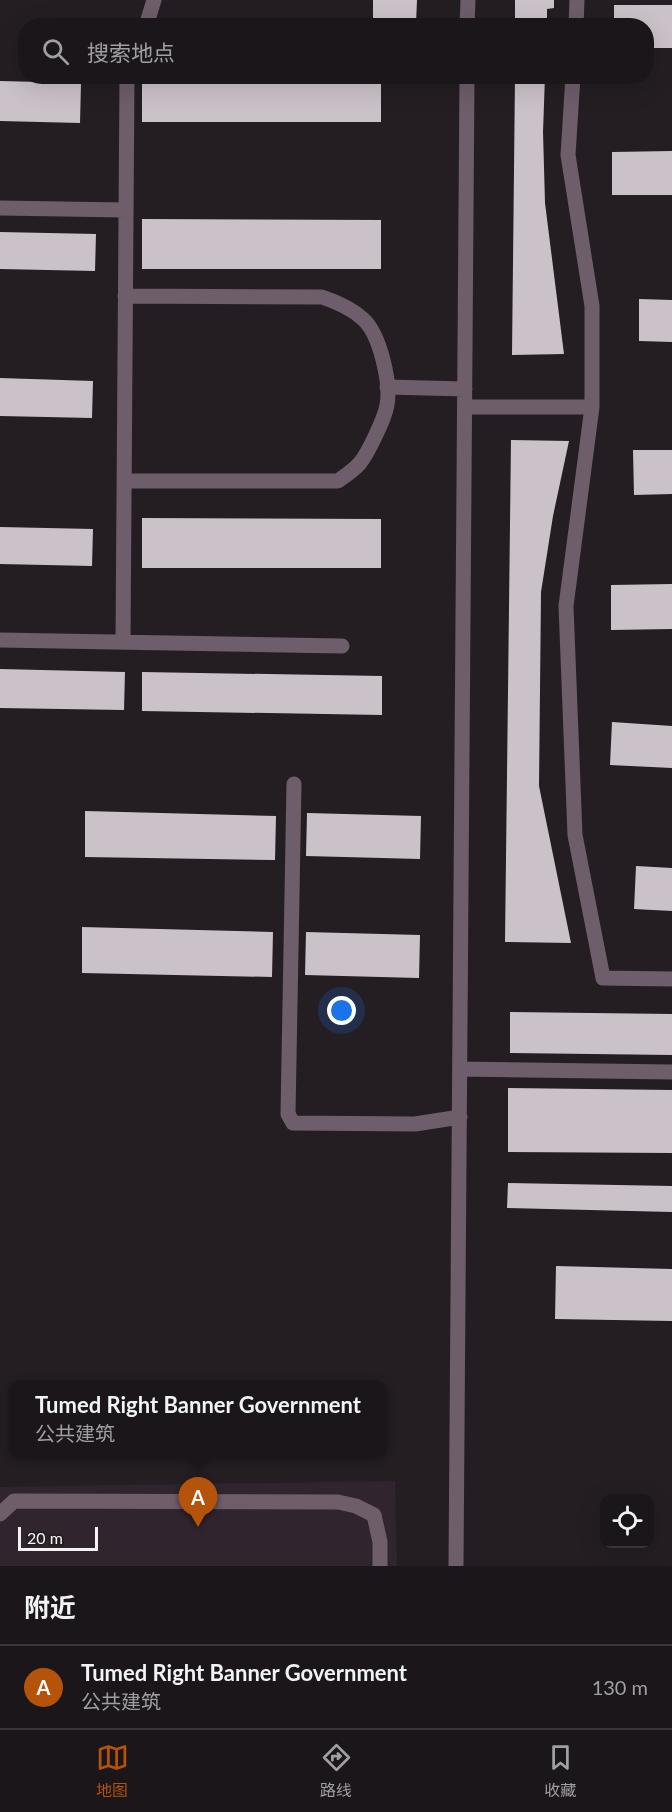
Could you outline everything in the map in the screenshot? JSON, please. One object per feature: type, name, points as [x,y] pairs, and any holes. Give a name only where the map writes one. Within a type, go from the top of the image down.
[{"type":"street","points":[[148,18],[154,0]]},
{"type":"street","points":[[467,18],[468,0]]},
{"type":"street","points":[[576,18],[577,0]]},
{"type":"street","points":[[123,642],[127,84]]},
{"type":"street","points":[[456,1566],[467,84]]},
{"type":"street","points":[[572,84],[568,155],[592,306],[592,407],[566,606],[576,835],[603,978],[672,979]]},
{"type":"street","points":[[0,208],[126,210]]},
{"type":"street","points":[[124,481],[338,481],[359,464],[373,440],[387,406],[387,378],[380,348],[364,320],[340,303],[322,297],[125,296]]},
{"type":"street","points":[[387,387],[465,389]]},
{"type":"street","points":[[465,407],[592,407]]},
{"type":"street","points":[[0,640],[342,646]]},
{"type":"street","points":[[294,784],[288,1114],[294,1123],[415,1124],[460,1117]]},
{"type":"street","points":[[460,1069],[672,1072]]},
{"type":"street","points":[[0,1514],[14,1501],[338,1502],[356,1506],[374,1515],[380,1542],[380,1566]]},
{"type":"shaded area","points":[[395,1481],[397,1566],[0,1566],[0,1487]]},
{"type":"building","points":[[373,0],[417,0],[416,18],[373,18]]},
{"type":"building","points":[[515,0],[554,0],[554,8],[547,9],[547,18],[515,18]]},
{"type":"building","points":[[614,5],[672,5],[672,48],[654,48],[654,18],[614,18]]},
{"type":"building","points":[[0,81],[18,81],[18,84],[81,84],[80,123],[0,121]]},
{"type":"building","points":[[142,84],[381,84],[381,122],[142,122]]},
{"type":"building","points":[[515,84],[545,84],[543,132],[545,203],[564,354],[512,355]]},
{"type":"building","points":[[672,151],[672,195],[612,195],[612,152]]},
{"type":"building","points":[[142,219],[381,220],[381,269],[142,269]]},
{"type":"building","points":[[0,232],[96,234],[95,271],[0,269]]},
{"type":"building","points":[[639,299],[672,300],[672,342],[639,341]]},
{"type":"building","points":[[0,378],[93,381],[92,418],[0,416]]},
{"type":"building","points":[[511,440],[569,441],[553,516],[541,592],[539,786],[571,943],[505,942]]},
{"type":"building","points":[[633,450],[672,450],[672,494],[634,495]]},
{"type":"building","points":[[142,518],[381,519],[381,568],[142,568]]},
{"type":"building","points":[[0,527],[93,529],[92,566],[0,564]]},
{"type":"building","points":[[672,584],[672,629],[611,630],[611,585]]},
{"type":"building","points":[[0,669],[125,672],[124,710],[0,708]]},
{"type":"building","points":[[142,672],[382,676],[382,715],[142,711]]},
{"type":"building","points":[[612,722],[672,726],[672,768],[610,765]]},
{"type":"building","points":[[85,811],[276,816],[275,860],[85,857]]},
{"type":"building","points":[[307,813],[421,816],[420,859],[306,856]]},
{"type":"building","points":[[636,866],[672,868],[672,911],[634,909]]},
{"type":"building","points":[[82,927],[273,932],[272,977],[82,973]]},
{"type":"building","points":[[306,932],[420,935],[419,978],[305,975]]},
{"type":"building","points":[[510,1012],[672,1014],[672,1055],[510,1053]]},
{"type":"building","points":[[508,1088],[672,1090],[672,1153],[508,1152]]},
{"type":"building","points":[[508,1183],[672,1186],[672,1212],[507,1208]]},
{"type":"building","points":[[556,1266],[672,1269],[672,1321],[555,1319]]},
{"type":"place","name":"Tumed Right Banner Government","points":[[198,1527]]}]
